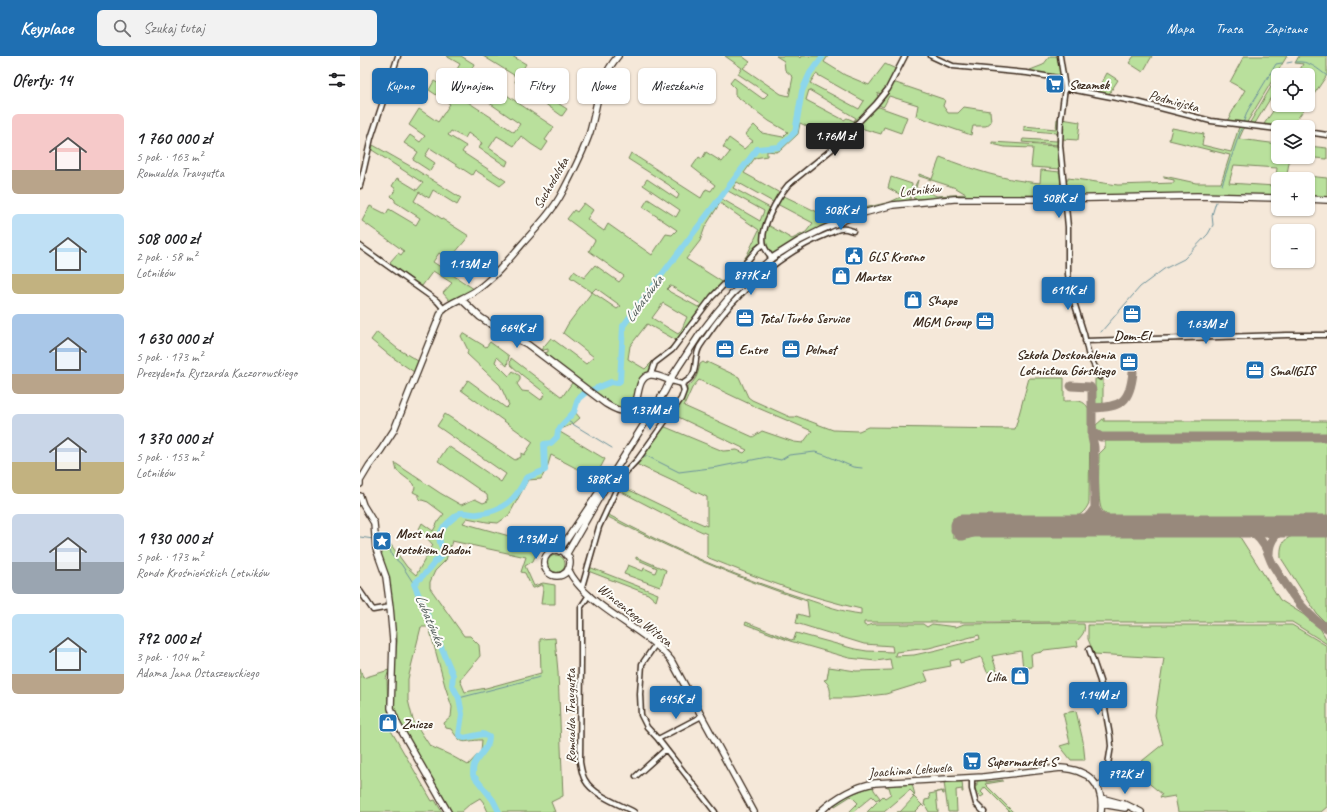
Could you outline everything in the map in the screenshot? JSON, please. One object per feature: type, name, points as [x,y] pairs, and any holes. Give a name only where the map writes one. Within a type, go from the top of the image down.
[{"type":"street","points":[[360,186],[371,138],[398,56]]},
{"type":"street","name":"Suchodolska","points":[[444,308],[462,300],[486,283],[552,210],[565,187],[587,140],[597,98],[602,84],[609,67],[618,56]]},
{"type":"street","points":[[772,258],[763,244],[763,239],[767,222],[772,210],[783,192],[788,185],[831,150],[876,104],[888,89],[905,56]]},
{"type":"street","points":[[931,56],[953,66],[1027,73],[1063,79]]},
{"type":"street","points":[[1060,56],[1064,88],[1060,145],[1068,227],[1069,281],[1073,302],[1088,353],[1100,377]]},
{"type":"street","name":"Podmiejska","points":[[1064,88],[1137,102],[1211,121],[1271,128]]},
{"type":"street","points":[[1315,133],[1327,135]]},
{"type":"street","points":[[1054,193],[1065,196],[1076,193]]},
{"type":"street","name":"Lotników","points":[[566,555],[614,472],[673,375],[700,334],[733,293],[772,258],[799,241],[856,215],[893,205],[954,199],[1065,196],[1271,198]]},
{"type":"street","points":[[1315,199],[1327,200]]},
{"type":"street","points":[[651,374],[682,384],[690,380],[694,374],[699,348],[740,294],[797,250],[824,235],[840,229],[853,231]]},
{"type":"street","points":[[462,300],[480,317],[502,332],[527,344],[615,410],[626,412],[634,407],[638,399],[639,386],[643,379],[651,374],[655,363],[672,350],[712,297],[763,244]]},
{"type":"street","points":[[360,246],[437,301],[444,308],[434,329],[394,430],[369,466],[360,482]]},
{"type":"street","points":[[1085,341],[1287,334],[1327,335]]},
{"type":"street","points":[[581,586],[599,527],[623,475],[638,459],[681,399],[684,391],[682,384]]},
{"type":"street","name":"Lotników","points":[[559,551],[602,487],[614,472]]},
{"type":"street","points":[[360,496],[363,505],[374,522],[376,549],[386,577],[393,641],[391,708],[398,725],[448,812]]},
{"type":"street","points":[[559,551],[566,555],[569,562],[568,569],[562,575],[554,576],[545,569],[544,561],[551,552],[559,551]]},
{"type":"street","name":"Wincentego Witosa","points":[[568,569],[570,574],[589,595],[666,654],[702,716],[754,812]]},
{"type":"street","name":"Wincentego Witosa","points":[[562,575],[581,586]]},
{"type":"street","points":[[360,591],[373,610],[390,607]]},
{"type":"street","name":"Romualda Traugutta","points":[[589,595],[581,607],[581,768],[585,780],[589,786],[599,794],[634,812]]},
{"type":"street","points":[[655,645],[642,664],[640,694],[641,716],[647,727],[658,738],[715,812]]},
{"type":"street","points":[[1089,649],[1100,681],[1111,746],[1106,777],[1107,781],[1097,786],[1101,801],[1101,812]]},
{"type":"street","points":[[658,738],[702,716]]},
{"type":"street","points":[[636,776],[666,749]]},
{"type":"street","name":"Joachima Lelewela","points":[[820,812],[841,795],[866,784],[885,782],[972,778],[1072,768],[1090,777],[1097,786]]},
{"type":"street","points":[[972,778],[972,789],[976,804],[984,812]]},
{"type":"street","points":[[1101,801],[1122,806],[1134,812]]},
{"type":"street","points":[[1101,801],[1127,804],[1141,812]]},
{"type":"green space","points":[[446,56],[461,56],[474,64],[472,68],[458,68],[460,64]]},
{"type":"green space","points":[[483,56],[512,56],[526,64],[524,68],[515,68],[515,76],[507,71],[507,68],[502,68]]},
{"type":"green space","points":[[725,56],[742,56],[750,62],[743,68],[781,94],[789,96],[793,77],[785,70],[784,61],[776,56],[798,56],[800,58],[801,56],[828,56],[824,62],[845,75],[869,85],[885,64],[896,69],[892,80],[882,94],[878,93],[878,99],[838,141],[800,123],[798,134],[781,150],[776,152],[767,151],[767,156],[755,158],[744,173],[780,193],[763,229],[761,243],[752,251],[740,267],[739,266],[747,255],[759,230],[720,203],[705,227],[700,241],[686,259],[724,283],[692,319],[672,348],[660,357],[649,372],[639,379],[633,404],[630,407],[626,409],[617,408],[600,397],[601,395],[598,396],[590,392],[578,400],[575,412],[580,418],[573,424],[561,429],[560,432],[605,459],[595,478],[551,455],[547,468],[541,479],[528,480],[509,515],[498,523],[467,518],[463,523],[534,543],[539,547],[533,561],[525,566],[534,586],[543,583],[555,585],[555,604],[541,604],[543,585],[532,588],[525,573],[521,572],[526,557],[452,541],[446,560],[435,571],[430,582],[430,588],[464,636],[470,636],[479,645],[480,656],[460,680],[465,692],[486,688],[541,673],[540,639],[555,638],[558,672],[563,796],[551,802],[555,812],[488,812],[480,798],[461,812],[452,812],[391,708],[397,631],[395,631],[381,555],[386,538],[407,567],[416,575],[433,545],[419,529],[422,523],[433,531],[444,514],[428,502],[419,499],[419,495],[413,492],[415,488],[414,484],[397,471],[395,463],[461,505],[475,499],[483,503],[488,501],[487,495],[438,461],[448,446],[501,482],[506,474],[437,426],[445,414],[515,460],[521,457],[521,453],[524,455],[533,442],[461,390],[468,380],[506,408],[509,405],[500,385],[467,354],[468,350],[461,336],[463,333],[486,347],[490,342],[509,356],[507,366],[497,357],[495,362],[509,376],[513,371],[520,376],[520,380],[517,384],[522,391],[530,392],[541,400],[545,393],[510,364],[511,358],[562,397],[572,383],[574,377],[543,353],[548,352],[548,349],[540,351],[551,338],[586,364],[594,357],[563,333],[592,292],[570,277],[574,271],[584,278],[595,265],[619,282],[624,276],[589,251],[595,240],[567,219],[574,210],[577,212],[584,203],[593,210],[587,219],[604,231],[608,224],[652,255],[666,234],[672,235],[677,230],[643,207],[648,199],[676,217],[680,210],[643,185],[647,179],[677,199],[679,195],[669,185],[628,159],[631,153],[701,198],[706,189],[711,191],[715,185],[692,167],[699,157],[702,159],[706,152],[722,162],[730,152],[723,147],[729,138],[744,149],[753,141],[745,135],[754,125],[762,133],[783,137],[788,132],[769,121],[735,95],[735,88],[730,83],[734,78],[763,99],[768,94],[738,74],[742,68]],"holes":[[[816,74],[864,101],[859,109],[810,83]],[[809,90],[856,118],[854,121],[847,118],[844,120],[806,100]],[[737,182],[773,202],[770,208],[733,188]],[[728,191],[764,211],[760,221],[722,199]],[[671,286],[701,304],[698,307],[667,289]],[[596,288],[621,306],[617,309],[592,292]],[[663,303],[687,317],[678,334],[652,318]],[[647,324],[676,340],[667,351],[654,360],[645,369],[628,359],[630,346]],[[421,627],[429,627],[452,707],[451,717],[444,723],[446,728],[451,729],[461,741],[467,742],[482,740],[481,751],[468,765],[430,746],[413,720],[408,700],[408,679]]]},
{"type":"green space","points":[[1050,56],[1058,56],[1062,76],[1032,72],[1030,70],[1043,65]]},
{"type":"green space","points":[[1134,56],[1152,56],[1143,72],[1129,63]]},
{"type":"green space","points":[[1244,56],[1287,56],[1280,68],[1271,68],[1271,83],[1246,124],[1227,121],[1245,90],[1230,82]]},
{"type":"green space","points":[[1299,56],[1327,56],[1327,75],[1315,93],[1315,68],[1301,68],[1303,64],[1295,63]]},
{"type":"green space","points":[[1107,73],[1118,80],[1109,94],[1097,92]]},
{"type":"green space","points":[[434,81],[436,82],[436,95],[429,90]]},
{"type":"green space","points":[[896,83],[945,100],[943,106],[948,113],[958,113],[964,107],[990,111],[991,122],[986,126],[973,126],[971,135],[916,116],[918,105],[889,96],[883,107],[879,105],[893,84]]},
{"type":"green space","points":[[1271,87],[1271,97],[1254,125],[1249,124]]},
{"type":"green space","points":[[507,95],[515,101],[515,104],[520,104],[554,127],[545,140],[548,142],[542,151],[521,136],[514,146],[497,136],[489,148],[508,161],[506,166],[479,148],[482,143],[468,133],[465,138],[451,131],[448,135],[466,146],[462,152],[506,181],[500,186],[475,170],[472,175],[430,148],[425,156],[435,163],[430,171],[413,160],[418,152],[404,143],[410,135],[420,142],[425,136],[409,125],[419,109],[438,122],[450,104],[471,104],[514,132],[520,124],[491,104],[507,104]]},
{"type":"green space","points":[[545,104],[559,104],[567,109],[562,116]]},
{"type":"green space","points":[[875,107],[907,117],[901,133],[884,127],[881,134],[857,127]]},
{"type":"green space","points":[[1272,112],[1302,112],[1296,120],[1271,120],[1271,125],[1264,124]]},
{"type":"green space","points":[[1057,119],[1059,119],[1058,145],[1022,142],[1023,139],[1057,141],[1056,133],[1024,130],[1024,126],[1056,129]]},
{"type":"green space","points":[[1062,119],[1080,122],[1078,140],[1062,139]]},
{"type":"green space","points":[[1239,127],[1244,128],[1239,139],[1271,143],[1271,164],[1289,164],[1287,172],[1277,172],[1277,168],[1234,165],[1229,183],[1271,186],[1271,196],[1076,197],[1077,191],[1075,191],[1075,188],[1067,187],[1065,181],[1068,180],[1068,178],[1118,185],[1174,183],[1174,180],[1164,178],[1164,176],[1196,183],[1221,183],[1230,155],[1169,140],[1172,128],[1204,134],[1202,145],[1231,152]]},
{"type":"green space","points":[[992,142],[1057,146],[1060,169],[1031,167],[1033,148],[1005,147],[992,144]]},
{"type":"green space","points":[[373,145],[461,198],[457,205],[433,190],[429,198],[419,192],[414,201],[469,236],[449,260],[439,253],[433,262],[474,289],[455,300],[450,301],[443,293],[452,283],[433,271],[422,286],[391,265],[392,264],[390,262],[398,253],[401,255],[404,251],[362,221],[370,206],[386,214],[389,209],[416,225],[420,218],[395,202],[391,196],[396,189],[392,186],[397,178],[417,190],[423,183],[372,150]]},
{"type":"green space","points":[[1315,147],[1327,148],[1327,159],[1315,158]]},
{"type":"green space","points":[[940,157],[989,174],[1026,182],[1040,183],[1041,170],[1060,172],[1061,188],[1054,188],[1053,195],[914,199],[913,192],[918,180],[916,188],[937,196],[966,194],[956,188],[919,176],[919,174],[932,179]]},
{"type":"green space","points":[[891,177],[912,184],[910,200],[873,209],[773,255],[769,252],[765,241],[768,225],[792,239],[806,232],[813,223],[777,204],[782,195],[832,219],[864,208],[890,202],[903,196],[888,188]]},
{"type":"green space","points":[[1315,177],[1327,178],[1327,198],[1315,197]]},
{"type":"green space","points":[[377,332],[398,349],[418,361],[414,372],[389,355],[371,340]]},
{"type":"green space","points":[[703,362],[706,364],[707,362],[739,377],[748,397],[790,417],[796,416],[833,430],[859,431],[868,427],[1015,429],[1029,378],[1064,378],[1064,401],[1083,402],[1086,404],[1090,412],[1089,503],[1086,509],[1079,515],[1070,519],[953,518],[953,538],[968,538],[983,534],[1238,534],[1280,600],[1317,623],[1327,640],[1327,644],[1292,622],[864,622],[864,625],[866,626],[874,624],[923,624],[927,627],[932,624],[956,627],[964,624],[1067,623],[1084,624],[1084,629],[1077,641],[1078,646],[1044,650],[1042,652],[1031,654],[1032,667],[1023,668],[1021,651],[992,656],[997,671],[987,672],[981,657],[960,663],[959,659],[950,661],[951,666],[924,671],[928,681],[886,694],[850,698],[830,698],[830,688],[824,680],[827,679],[829,667],[856,671],[892,670],[890,659],[876,661],[849,658],[790,641],[745,624],[746,622],[791,640],[794,639],[796,633],[867,651],[893,652],[892,646],[864,644],[796,623],[798,614],[809,617],[807,601],[756,583],[705,563],[606,516],[607,514],[655,539],[755,582],[847,612],[861,614],[861,609],[822,599],[746,573],[709,558],[707,556],[707,534],[618,490],[621,486],[707,526],[707,497],[636,464],[663,426],[723,451],[737,450],[744,453],[747,450],[672,414],[684,397],[687,387],[696,377],[700,364]],"holes":[[[699,380],[758,408],[812,431],[803,443],[794,442],[762,431],[753,437],[684,406],[692,388]],[[979,635],[980,639],[937,650],[914,655],[895,656],[896,652],[929,648]]]},
{"type":"green space","points":[[1095,379],[1103,379],[1103,403],[1100,404],[1095,404]]},
{"type":"green space","points":[[1104,418],[1104,421],[1327,421],[1327,435],[1103,435],[1098,431],[1096,425]]},
{"type":"green space","points":[[1327,440],[1327,519],[1115,519],[1108,516],[1100,506],[1099,454],[1105,448],[1105,441]]},
{"type":"green space","points":[[1299,534],[1327,534],[1327,624],[1317,614],[1281,558],[1282,544],[1286,539]]},
{"type":"green space","points":[[552,555],[560,555],[565,560],[563,571],[560,573],[552,573],[547,568],[547,560]]},
{"type":"green space","points":[[636,557],[666,570],[660,587],[624,574],[628,565],[643,571],[644,568],[655,573],[657,568],[636,559]]},
{"type":"green space","points":[[589,567],[658,594],[656,601],[648,594],[588,571]]},
{"type":"green space","points":[[1088,625],[1292,625],[1327,646],[1327,807],[1321,812],[1178,812],[1175,796],[1160,797],[1162,794],[1146,781],[1142,761],[1163,744],[1155,715],[1164,658],[1094,654],[1088,639]]},
{"type":"green space","points":[[360,668],[363,678],[389,670],[386,679],[388,711],[391,719],[386,722],[432,801],[435,800],[442,812],[360,812]]},
{"type":"green space","points":[[1076,711],[1083,741],[1085,760],[1071,760],[1060,746],[1070,743],[1063,713]]},
{"type":"green space","points":[[986,780],[986,782],[1003,780],[985,784],[1013,812],[1010,812],[985,787],[981,792],[984,795],[981,797],[974,787],[977,786],[977,781]]},
{"type":"green space","points":[[944,782],[962,782],[963,792],[962,789],[956,790],[957,812],[948,812]]},
{"type":"green space","points":[[912,784],[915,795],[913,797],[912,796],[914,794],[910,790],[884,812],[867,812],[883,796],[885,798],[891,794],[889,787],[885,785]]},
{"type":"green space","points":[[873,786],[880,798],[876,800],[872,796],[853,812],[849,812],[858,803],[851,796],[835,806],[834,805],[846,796]]},
{"type":"green space","points":[[936,793],[938,812],[929,812],[924,805],[925,800],[930,799],[929,794]]},
{"type":"green space","points":[[914,797],[922,805],[915,812],[900,812]]},
{"type":"waterway","name":"Lubatówka","points":[[499,812],[493,800],[473,775],[474,765],[486,748],[489,737],[483,734],[464,738],[459,735],[462,714],[459,698],[452,685],[453,675],[414,584],[443,554],[444,551],[439,539],[440,534],[442,529],[450,521],[460,513],[476,514],[487,512],[495,510],[508,503],[518,492],[526,478],[545,470],[544,444],[551,443],[557,437],[561,426],[574,412],[578,399],[585,393],[611,382],[617,383],[620,381],[623,326],[757,149],[779,147],[795,132],[802,91],[810,73],[823,56]]},
{"type":"waterway","points":[[1287,63],[1292,62]]},
{"type":"waterway","points":[[1296,62],[1305,62],[1327,76]]},
{"type":"waterway","points":[[1243,123],[1248,110],[1276,64],[1282,63]]},
{"type":"waterway","points":[[1222,185],[1241,129]]},
{"type":"waterway","points":[[1101,332],[1140,287],[1164,269],[1184,259],[1208,234],[1213,225],[1212,215],[1216,202]]},
{"type":"waterway","points":[[566,420],[612,448]]},
{"type":"waterway","points":[[643,456],[647,456],[679,472],[718,467],[767,457],[781,460],[789,455],[815,452],[853,467],[862,468]]},
{"type":"waterway","points":[[360,537],[373,539]]},
{"type":"waterway","points":[[378,540],[385,541],[389,546],[392,556],[401,564],[414,584]]},
{"type":"waterway","points":[[459,698],[540,677]]},
{"type":"taxiway","points":[[1092,408],[1111,406],[1123,401],[1130,390],[1133,372]]},
{"type":"taxiway","points":[[1071,386],[1090,387],[1092,390],[1095,508],[1104,519],[1117,526]]},
{"type":"taxiway","points":[[1092,428],[1094,433],[1101,437],[1327,437]]},
{"type":"taxiway","points":[[1070,526],[1084,520],[1095,508]]},
{"type":"taxiway","points":[[980,526],[960,520],[957,522],[955,530],[960,536],[963,536],[996,526]]},
{"type":"taxiway","points":[[1240,526],[1257,536],[1265,547],[1273,565],[1297,600],[1311,616],[1327,628]]},
{"type":"taxiway","points":[[1269,554],[1270,544],[1275,536],[1282,530],[1291,526]]},
{"type":"runway","points":[[962,526],[1327,526]]},
{"type":"place","name":"Sezamek","points":[[1055,84]]},
{"type":"place","name":"GLS Krosno","points":[[854,256]]},
{"type":"place","name":"Martex","points":[[841,276]]},
{"type":"place","name":"Shape","points":[[913,300]]},
{"type":"place","name":"Dom-El","points":[[1132,314]]},
{"type":"place","name":"Total Turbo Service","points":[[745,318]]},
{"type":"place","name":"MGM Group","points":[[985,321]]},
{"type":"place","name":"Entre","points":[[725,349]]},
{"type":"place","name":"Pelmet","points":[[791,349]]},
{"type":"place","name":"Szkoła Doskonalenia Lotnictwa Górskiego","points":[[1129,362]]},
{"type":"place","name":"SmallGIS","points":[[1255,370]]},
{"type":"place","name":"Most nad potokiem Badoń","points":[[382,541]]},
{"type":"place","name":"Lilia","points":[[1020,676]]},
{"type":"place","name":"Znicze","points":[[388,723]]},
{"type":"place","name":"Supermarket S","points":[[972,761]]}]
